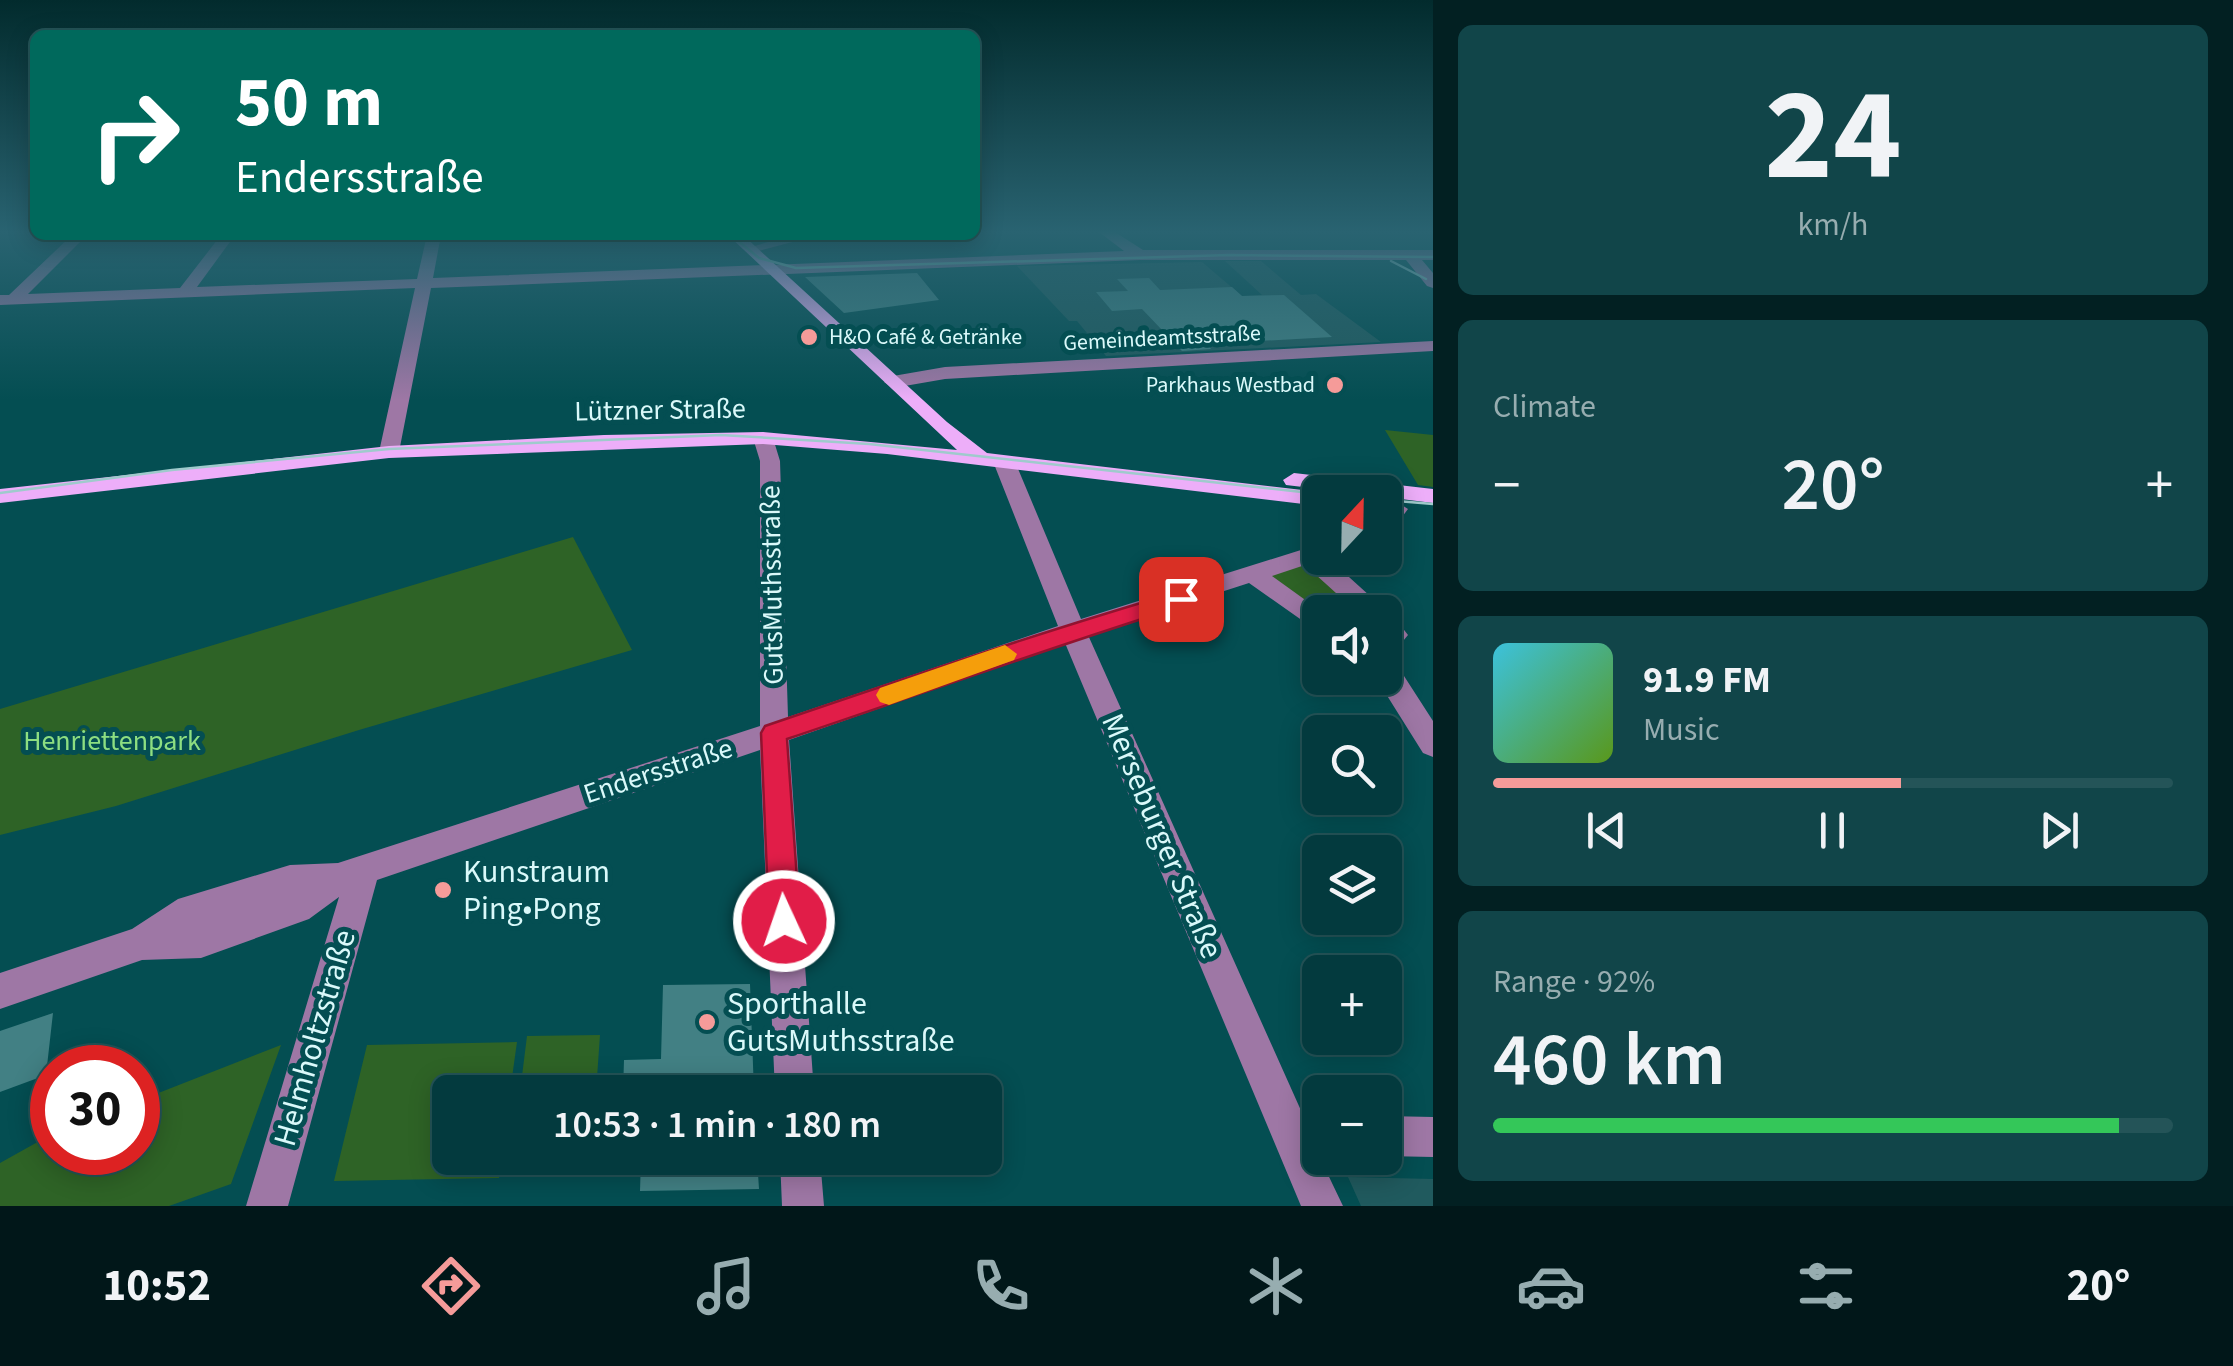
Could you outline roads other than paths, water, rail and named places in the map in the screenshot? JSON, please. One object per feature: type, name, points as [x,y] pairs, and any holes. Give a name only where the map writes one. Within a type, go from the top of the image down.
[{"type":"main road","name":"Merseburger Straße","points":[[795,288],[964,446],[995,463]]},
{"type":"main road","points":[[915,447],[925,435],[930,416]]},
{"type":"main road","name":"Lützner Straße","points":[[0,496],[389,452],[570,442],[767,450],[887,448],[1302,497]]},
{"type":"main road","points":[[887,448],[964,446],[1302,495]]},
{"type":"main road","points":[[1402,505],[1433,496]]},
{"type":"main road","points":[[1402,509],[1433,512]]},
{"type":"street","points":[[184,293],[188,288]]},
{"type":"street","points":[[7,300],[297,288]]},
{"type":"street","points":[[389,452],[423,288]]},
{"type":"street","name":"Gemeindeamtsstraße","points":[[894,382],[945,373],[1433,346]]},
{"type":"street","name":"GutsMuthsstraße","points":[[767,450],[774,733],[794,1075]]},
{"type":"street","name":"Merseburger Straße","points":[[995,463],[1302,1126]]},
{"type":"street","name":"Endersstraße","points":[[0,991],[142,943],[201,942],[297,908],[351,874],[1302,558]]},
{"type":"street","points":[[1252,574],[1302,611]]},
{"type":"street","points":[[1335,575],[1355,595]]},
{"type":"street","points":[[1401,695],[1433,745]]},
{"type":"street","name":"Helmholtzstraße","points":[[266,1206],[351,874]]},
{"type":"street","points":[[1402,1136],[1433,1137]]},
{"type":"street","points":[[801,1175],[803,1206]]},
{"type":"street","name":"Merseburger Straße","points":[[1315,1175],[1322,1206]]},
{"type":"tram line","points":[[0,493],[172,470],[389,449],[721,435],[869,444],[1302,492]]},
{"type":"tram line","points":[[1402,501],[1433,504]]},
{"type":"place","name":"H&O Café & Getränke","points":[[809,337]]},
{"type":"place","name":"Parkhaus Westbad","points":[[1335,385]]},
{"type":"place","name":"Kunstraum Ping•Pong","points":[[443,890]]},
{"type":"place","name":"Sporthalle GutsMuthsstraße","points":[[707,1022]]},
{"type":"park label","name":"Henriettenpark","points":[[112,741]]}]
